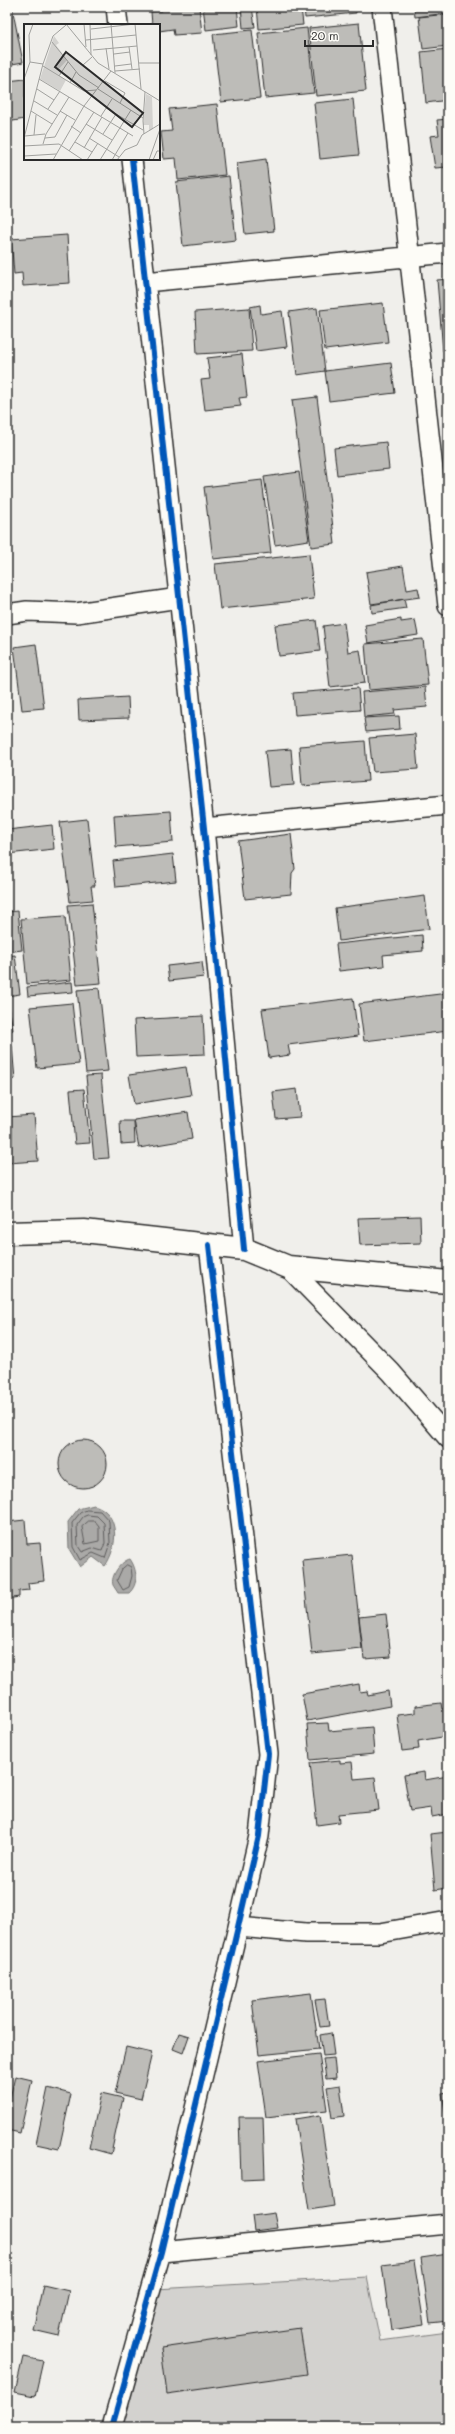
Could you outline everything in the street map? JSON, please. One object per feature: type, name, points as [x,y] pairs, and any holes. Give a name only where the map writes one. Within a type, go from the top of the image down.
[{"type":"street","points":[[116,7],[118,24]]},
{"type":"street","points":[[382,7],[409,257],[443,519],[448,606]]},
{"type":"street","points":[[132,160],[204,828],[244,1249]]},
{"type":"street","points":[[145,282],[448,252]]},
{"type":"street","points":[[7,614],[27,611],[76,613],[179,598]]},
{"type":"street","points":[[204,828],[448,805]]},
{"type":"street","points":[[7,1233],[84,1231],[244,1249],[288,1267],[448,1282]]},
{"type":"street","points":[[112,2427],[161,2252],[238,1928],[259,1836],[268,1754],[208,1245]]},
{"type":"street","points":[[288,1267],[391,1372],[448,1438]]},
{"type":"street","points":[[238,1928],[306,1933],[380,1933],[448,1921]]},
{"type":"street","points":[[161,2252],[448,2224]]},
{"type":"shaded area","points":[[367,2277],[380,2341],[448,2332],[448,2427],[106,2427],[139,2290]]},
{"type":"water","points":[[94,1505],[103,1509],[109,1515],[113,1523],[113,1550],[105,1566],[93,1557],[80,1567],[69,1549],[68,1522],[78,1509]]},
{"type":"water","points":[[130,1559],[134,1567],[136,1581],[129,1593],[118,1593],[113,1585],[113,1577],[117,1569]]},
{"type":"building","points":[[7,7],[12,7],[23,62],[7,65]]},
{"type":"building","points":[[162,7],[199,7],[202,33],[174,35],[173,29],[160,31],[160,24],[152,24],[151,12],[162,11]]},
{"type":"building","points":[[203,7],[237,7],[239,26],[206,30]]},
{"type":"building","points":[[241,7],[252,7],[255,27],[243,28]]},
{"type":"building","points":[[257,7],[301,7],[303,25],[259,29]]},
{"type":"building","points":[[304,7],[355,7],[356,13],[305,18]]},
{"type":"building","points":[[414,7],[448,7],[448,13],[415,17]]},
{"type":"building","points":[[448,14],[448,46],[423,49],[419,17]]},
{"type":"building","points":[[359,23],[366,91],[316,96],[309,28]]},
{"type":"building","points":[[307,28],[314,93],[265,98],[258,33]]},
{"type":"building","points":[[252,30],[260,98],[221,102],[213,34]]},
{"type":"building","points":[[448,49],[448,100],[426,103],[421,52]]},
{"type":"building","points":[[7,69],[8,81],[24,79],[24,119],[7,122]]},
{"type":"building","points":[[353,99],[359,155],[320,159],[314,103]]},
{"type":"building","points":[[217,104],[225,175],[178,180],[176,158],[164,159],[161,132],[172,131],[169,109]]},
{"type":"building","points":[[448,119],[448,167],[435,168],[430,136],[439,135],[437,120]]},
{"type":"building","points":[[266,159],[274,231],[245,234],[237,163]]},
{"type":"building","points":[[229,176],[236,240],[183,246],[176,182]]},
{"type":"building","points":[[67,235],[70,283],[23,286],[22,273],[14,274],[11,239]]},
{"type":"building","points":[[448,279],[448,351],[443,351],[437,280]]},
{"type":"building","points":[[383,303],[388,342],[325,350],[320,310]]},
{"type":"building","points":[[260,305],[261,314],[282,311],[287,347],[256,351],[250,307]]},
{"type":"building","points":[[249,308],[252,351],[197,354],[195,312]]},
{"type":"building","points":[[317,308],[325,371],[297,375],[289,312]]},
{"type":"building","points":[[242,354],[247,397],[239,398],[241,406],[205,410],[201,380],[210,379],[207,358]]},
{"type":"building","points":[[391,363],[395,393],[329,401],[325,371]]},
{"type":"building","points":[[317,397],[335,544],[311,547],[292,400]]},
{"type":"building","points":[[386,442],[389,469],[337,475],[334,448]]},
{"type":"building","points":[[299,472],[309,540],[275,545],[264,477]]},
{"type":"building","points":[[262,480],[271,553],[213,559],[204,487]]},
{"type":"building","points":[[309,554],[314,599],[220,609],[215,564]]},
{"type":"building","points":[[403,566],[407,590],[418,588],[420,597],[371,604],[366,572]]},
{"type":"building","points":[[404,599],[406,608],[372,613],[371,605]]},
{"type":"building","points":[[401,619],[401,622],[415,620],[418,635],[368,643],[365,625]]},
{"type":"building","points":[[316,620],[320,651],[279,656],[275,625]]},
{"type":"building","points":[[344,623],[348,652],[360,650],[365,683],[330,687],[323,626]]},
{"type":"building","points":[[423,639],[428,685],[369,690],[365,644]]},
{"type":"building","points":[[36,644],[44,708],[22,710],[14,647]]},
{"type":"building","points":[[425,687],[427,707],[394,710],[395,714],[364,717],[362,692]]},
{"type":"building","points":[[358,688],[360,710],[295,715],[293,693]]},
{"type":"building","points":[[128,697],[129,718],[79,720],[78,700]]},
{"type":"building","points":[[399,716],[400,729],[366,732],[364,718]]},
{"type":"building","points":[[415,734],[418,769],[373,772],[369,738]]},
{"type":"building","points":[[365,741],[368,781],[302,786],[299,746]]},
{"type":"building","points":[[291,749],[294,785],[269,787],[265,751]]},
{"type":"building","points":[[171,811],[173,842],[116,847],[114,815]]},
{"type":"building","points":[[87,819],[95,886],[91,886],[93,900],[70,902],[60,822]]},
{"type":"building","points":[[52,825],[54,849],[7,854],[7,830]]},
{"type":"building","points":[[291,834],[295,869],[292,873],[291,894],[245,899],[238,841]]},
{"type":"building","points":[[173,854],[176,881],[116,887],[113,861]]},
{"type":"building","points":[[425,896],[429,929],[339,941],[335,908]]},
{"type":"building","points":[[92,903],[101,983],[77,985],[68,905]]},
{"type":"building","points":[[18,911],[22,950],[7,952],[7,912]]},
{"type":"building","points":[[65,916],[71,980],[27,984],[21,919]]},
{"type":"building","points":[[422,935],[423,951],[383,955],[384,966],[339,971],[336,944]]},
{"type":"building","points":[[15,955],[20,994],[7,996],[7,956]]},
{"type":"building","points":[[202,962],[204,977],[169,981],[167,966]]},
{"type":"building","points":[[72,982],[73,992],[28,996],[27,987]]},
{"type":"building","points":[[99,988],[108,1071],[86,1073],[77,990]]},
{"type":"building","points":[[448,993],[448,1031],[364,1041],[359,1004]]},
{"type":"building","points":[[353,998],[358,1036],[288,1045],[290,1055],[269,1058],[262,1009]]},
{"type":"building","points":[[8,999],[13,1030],[7,1031],[7,1000]]},
{"type":"building","points":[[72,1003],[79,1064],[37,1068],[30,1007]]},
{"type":"building","points":[[203,1016],[205,1054],[136,1057],[134,1020]]},
{"type":"building","points":[[12,1046],[15,1079],[7,1080],[7,1047]]},
{"type":"building","points":[[186,1067],[191,1095],[134,1104],[129,1075]]},
{"type":"building","points":[[101,1075],[109,1158],[94,1159],[86,1076]]},
{"type":"building","points":[[84,1089],[90,1143],[75,1144],[70,1090]]},
{"type":"building","points":[[297,1089],[300,1117],[276,1119],[273,1092]]},
{"type":"building","points":[[188,1112],[192,1139],[139,1148],[134,1120]]},
{"type":"building","points":[[34,1115],[38,1161],[7,1163],[7,1117]]},
{"type":"building","points":[[120,1121],[134,1121],[135,1143],[121,1144]]},
{"type":"building","points":[[420,1216],[421,1243],[360,1245],[358,1218]]},
{"type":"building","points":[[83,1440],[92,1442],[100,1447],[105,1455],[107,1464],[105,1473],[100,1481],[92,1486],[83,1488],[74,1486],[66,1481],[61,1473],[59,1464],[61,1455],[66,1447],[74,1442]]},
{"type":"building","points":[[25,1520],[27,1544],[40,1543],[44,1581],[28,1583],[29,1590],[19,1591],[19,1597],[7,1599],[7,1522]]},
{"type":"building","points":[[352,1555],[362,1649],[312,1654],[302,1560]]},
{"type":"building","points":[[386,1614],[391,1657],[364,1659],[359,1617]]},
{"type":"building","points":[[359,1684],[360,1692],[367,1691],[368,1695],[388,1691],[390,1706],[307,1721],[302,1694]]},
{"type":"building","points":[[441,1703],[442,1709],[448,1708],[448,1736],[418,1741],[419,1749],[402,1751],[397,1715],[415,1713],[415,1706]]},
{"type":"building","points":[[328,1723],[329,1731],[372,1727],[374,1754],[310,1760],[307,1724]]},
{"type":"building","points":[[340,1760],[340,1763],[352,1762],[354,1779],[375,1777],[379,1810],[338,1814],[339,1822],[317,1825],[310,1763]]},
{"type":"building","points":[[424,1772],[425,1780],[448,1776],[448,1814],[432,1817],[431,1808],[410,1811],[404,1775]]},
{"type":"building","points":[[448,1832],[448,1888],[435,1890],[430,1834]]},
{"type":"building","points":[[311,1993],[319,2049],[259,2055],[252,2000]]},
{"type":"building","points":[[325,1999],[329,2026],[320,2027],[315,2000]]},
{"type":"building","points":[[179,2033],[189,2036],[183,2053],[173,2049]]},
{"type":"building","points":[[331,2033],[334,2055],[323,2056],[320,2035]]},
{"type":"building","points":[[126,2047],[152,2053],[141,2099],[115,2093]]},
{"type":"building","points":[[319,2054],[327,2110],[266,2117],[258,2061]]},
{"type":"building","points":[[334,2058],[336,2078],[326,2079],[323,2059]]},
{"type":"building","points":[[15,2076],[32,2080],[20,2133],[7,2130],[7,2112]]},
{"type":"building","points":[[340,2085],[344,2116],[332,2118],[327,2087]]},
{"type":"building","points":[[48,2088],[71,2094],[59,2149],[36,2144]]},
{"type":"building","points":[[448,2092],[448,2117],[446,2117],[442,2093]]},
{"type":"building","points":[[101,2093],[123,2098],[111,2154],[89,2148]]},
{"type":"building","points":[[320,2115],[334,2206],[309,2210],[295,2119]]},
{"type":"building","points":[[239,2117],[263,2117],[265,2178],[241,2179]]},
{"type":"building","points":[[274,2213],[277,2228],[254,2231],[252,2216]]},
{"type":"building","points":[[448,2254],[448,2321],[430,2323],[421,2258]]},
{"type":"building","points":[[414,2261],[424,2325],[391,2330],[382,2265]]},
{"type":"building","points":[[43,2285],[69,2291],[59,2336],[33,2330]]},
{"type":"building","points":[[300,2328],[307,2374],[167,2394],[161,2348]]},
{"type":"building","points":[[23,2357],[43,2361],[35,2396],[15,2392]]},
{"type":"cycle path","points":[[132,160],[204,828],[244,1249]]},
{"type":"cycle path","points":[[112,2427],[161,2252],[238,1927],[259,1836],[268,1754],[209,1245]]}]
